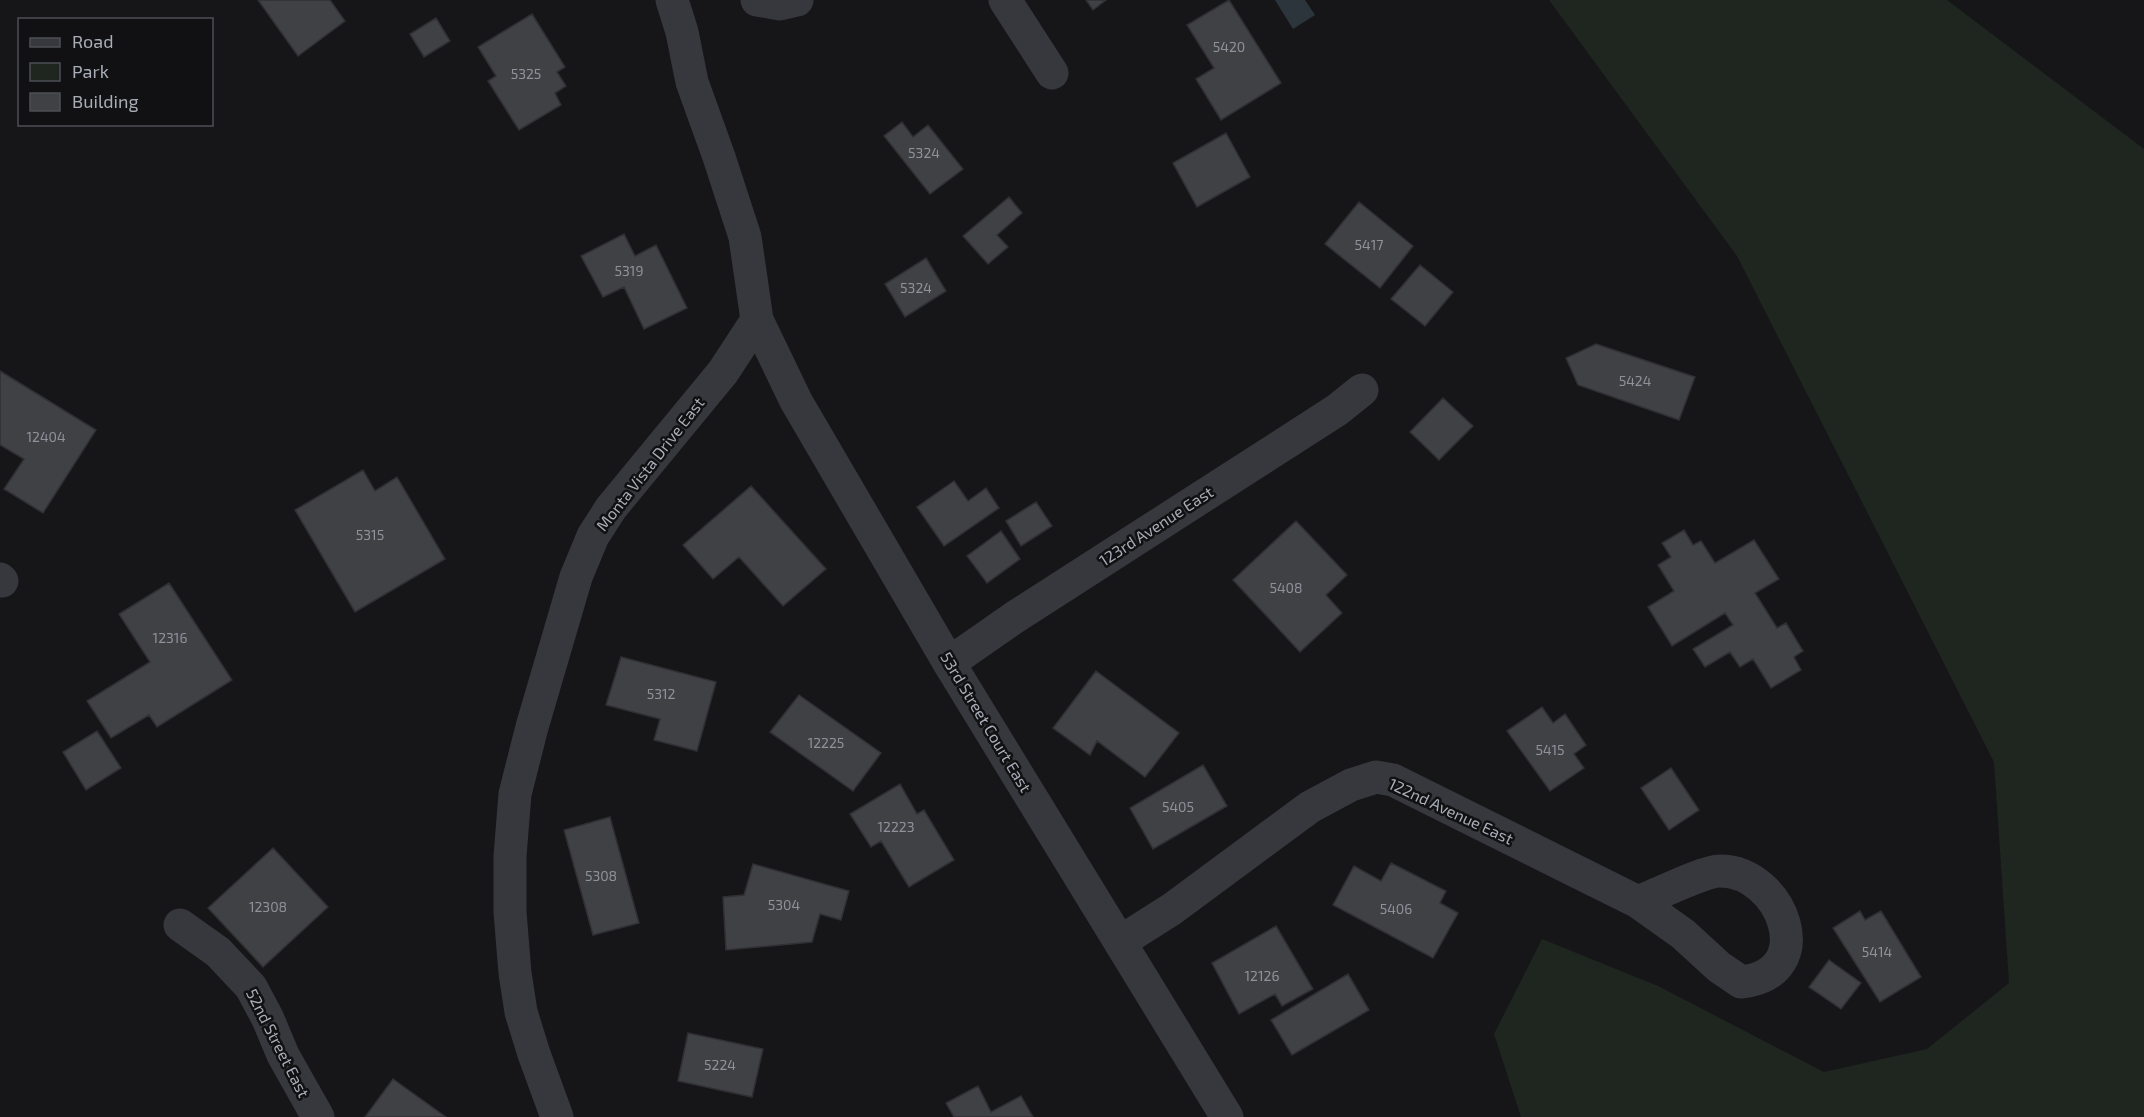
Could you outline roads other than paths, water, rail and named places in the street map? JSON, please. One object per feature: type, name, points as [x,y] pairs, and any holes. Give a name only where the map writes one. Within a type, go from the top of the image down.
[{"type":"street","points":[[672,0],[682,32],[692,82],[745,237],[758,320]]},
{"type":"street","points":[[757,0],[780,4],[797,0]]},
{"type":"street","points":[[1005,0],[1052,73]]},
{"type":"street","name":"53rd Street Court East","points":[[758,320],[796,401],[949,663],[1227,1117]]},
{"type":"street","name":"Monta Vista Drive East","points":[[557,1117],[521,1012],[511,922],[510,856],[515,794],[529,738],[576,577],[593,536],[611,508],[723,372],[758,320]]},
{"type":"street","name":"123rd Avenue East","points":[[949,663],[1015,616],[1337,410],[1362,390]]},
{"type":"street","name":"122nd Avenue East","points":[[1120,942],[1172,909],[1310,807],[1351,785],[1376,777],[1393,780],[1638,902]]},
{"type":"street","name":"52nd Street East","points":[[180,925],[218,952],[251,987],[283,1055],[318,1117]]}]
